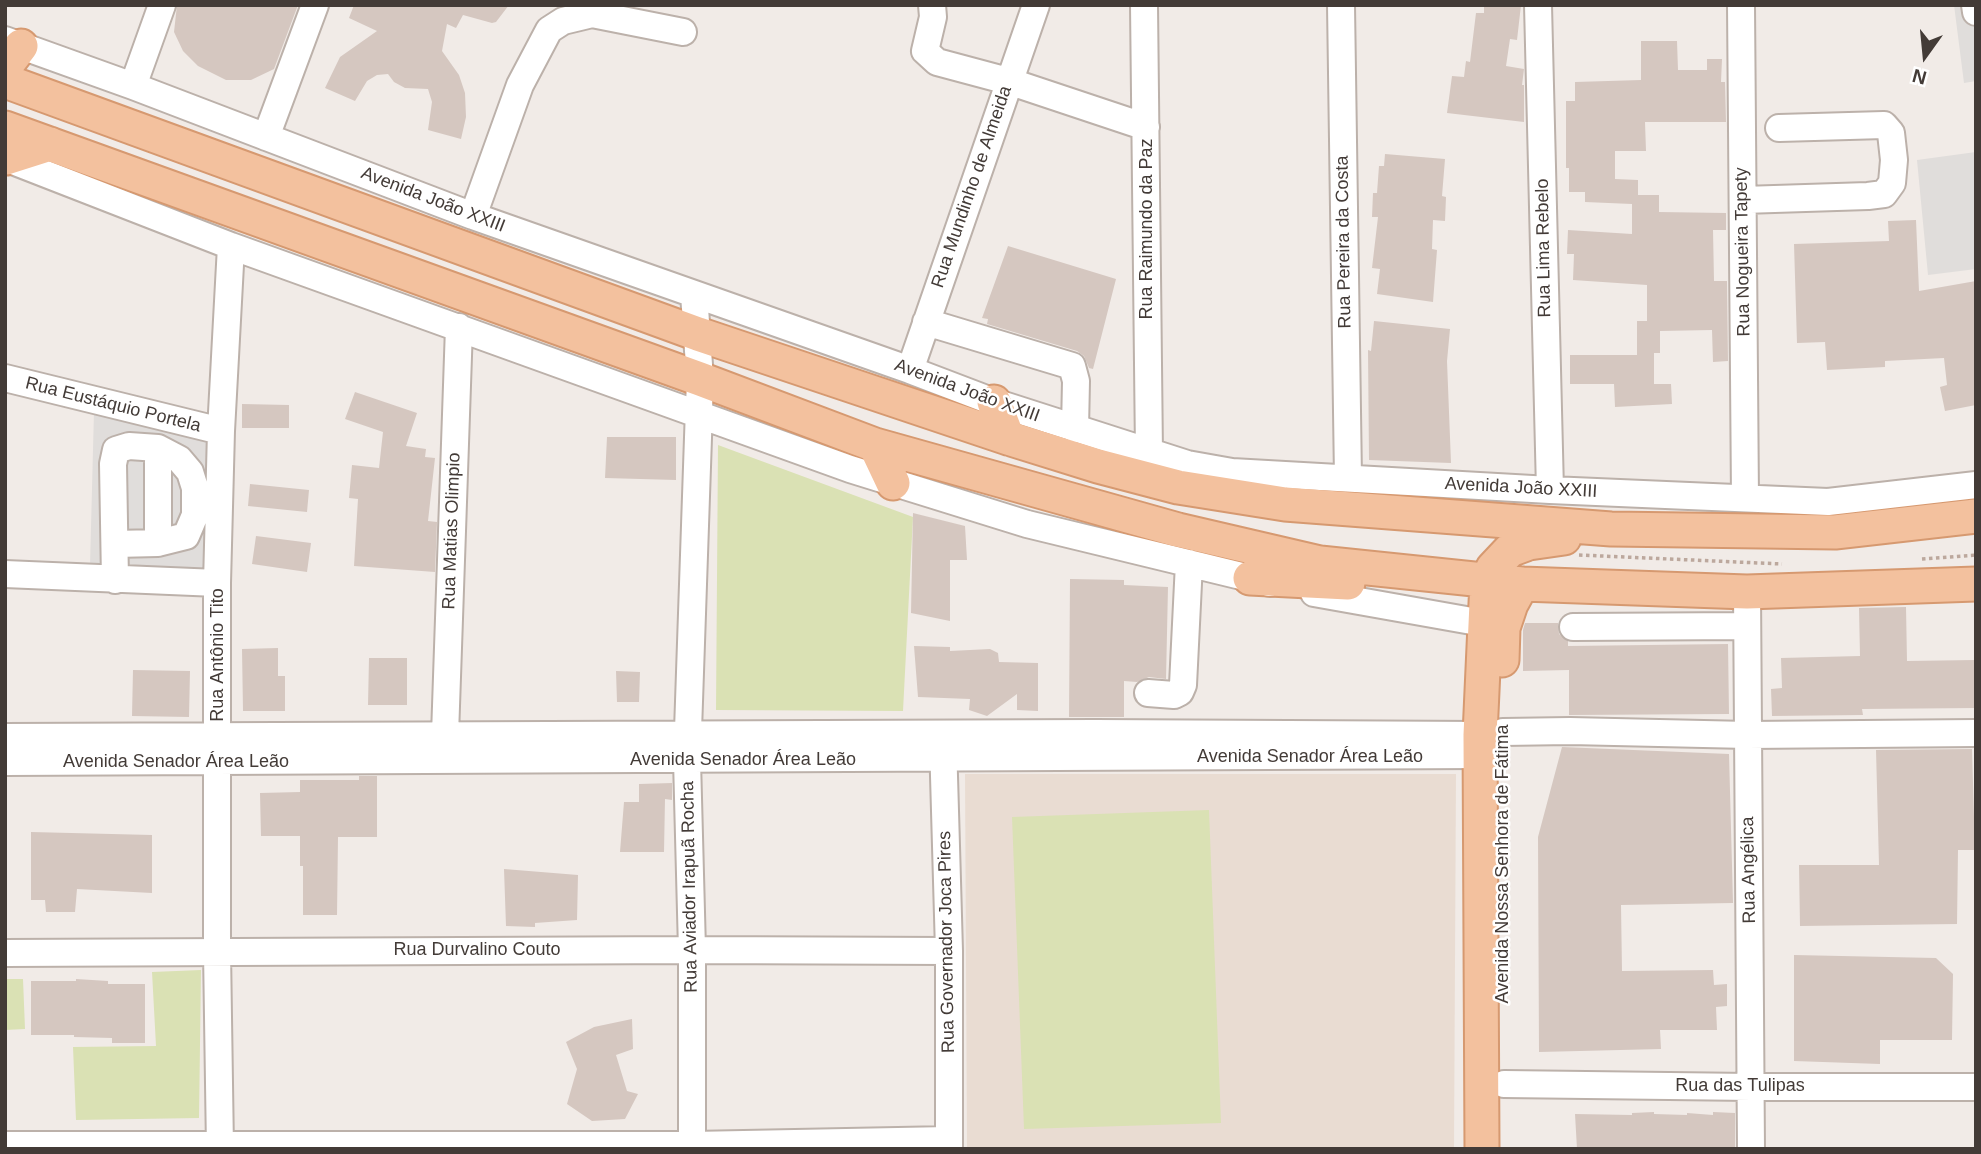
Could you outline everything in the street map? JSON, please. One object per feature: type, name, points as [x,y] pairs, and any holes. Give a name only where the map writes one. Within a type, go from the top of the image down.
[{"type":"main road","name":"Avenida João XXIII","points":[[5,81],[698,334],[1008,438],[1178,487],[1272,502],[1611,529],[1835,532],[1976,516]]},
{"type":"main road","points":[[6,148],[50,144],[875,445],[1178,530],[1321,563],[1522,584],[1747,592],[1976,584]]},
{"type":"main road","points":[[993,402],[1008,438]]},
{"type":"main road","points":[[875,445],[893,483]]},
{"type":"main road","points":[[1487,581],[1493,568],[1510,550],[1528,543],[1611,529]]},
{"type":"main road","points":[[1250,578],[1412,586],[1446,577]]},
{"type":"main road","name":"Avenida Nossa Senhora de Fátima","points":[[1487,581],[1483,623],[1504,1084],[1504,1149]]},
{"type":"main road","name":"Avenida Nossa Senhora de Fátima","points":[[1482,1149],[1488,741],[1503,628],[1511,604],[1522,584]]},
{"type":"street","points":[[133,86],[162,5]]},
{"type":"street","points":[[266,137],[314,5]]},
{"type":"street","points":[[932,5],[933,17],[925,51],[937,62],[1008,81],[1146,127]]},
{"type":"street","name":"Rua Mundinho de Almeida","points":[[910,370],[1036,5]]},
{"type":"street","name":"Rua Raimundo da Paz","points":[[1144,5],[1149,453]]},
{"type":"street","name":"Rua Pereira da Costa","points":[[1340,5],[1348,478]]},
{"type":"street","name":"Rua Lima Rebelo","points":[[1538,5],[1550,490]]},
{"type":"street","name":"Rua Nogueira Tapety","points":[[1741,5],[1745,498]]},
{"type":"street","points":[[1975,5],[1976,12]]},
{"type":"street","points":[[472,216],[520,85],[539,44],[549,30],[563,21],[592,14],[683,32]]},
{"type":"street","name":"Avenida João XXIII","points":[[10,51],[133,86],[472,216],[910,370],[993,402],[1187,464],[1232,472],[1828,502],[1976,485]]},
{"type":"street","points":[[1742,200],[1876,195],[1884,194],[1892,183],[1894,160],[1891,133],[1884,125],[1779,128]]},
{"type":"street","points":[[6,148],[232,246],[699,416],[893,483],[1027,524],[1301,591],[1483,623]]},
{"type":"street","name":"Rua Antônio Tito","points":[[220,1147],[216,951],[217,583],[221,431],[232,246]]},
{"type":"street","name":"Rua Aviador Irapuã Rocha","points":[[692,1147],[692,950],[687,747],[700,379],[694,294]]},
{"type":"street","points":[[926,322],[1072,366],[1076,380],[1075,429]]},
{"type":"street","name":"Rua Matias Olimpio","points":[[445,735],[458,327]]},
{"type":"street","name":"Rua Eustáquio Portela","points":[[5,378],[221,431]]},
{"type":"street","points":[[115,544],[158,543],[186,536],[195,516],[195,488],[190,472],[180,459],[158,448],[129,446],[116,450],[113,464],[115,580]]},
{"type":"street","points":[[158,448],[158,543]]},
{"type":"street","points":[[1148,693],[1174,695],[1180,692],[1183,685],[1189,563]]},
{"type":"street","points":[[5,574],[217,583]]},
{"type":"street","name":"Rua Angélica","points":[[1747,592],[1751,1149]]},
{"type":"street","points":[[1573,626],[1747,626]]},
{"type":"street","name":"Avenida Senador Área Leão","points":[[5,762],[217,762],[687,747],[1307,746],[1488,741],[1570,731],[1748,735],[1976,733]]},
{"type":"street","name":"Avenida Senador Área Leão","points":[[5,737],[445,735],[687,747]]},
{"type":"street","name":"Rua Governador Joca Pires","points":[[944,747],[949,951],[949,1145]]},
{"type":"street","name":"Rua Durvalino Couto","points":[[5,953],[949,951]]},
{"type":"street","name":"Rua das Tulipas","points":[[1504,1084],[1976,1087]]},
{"type":"street","points":[[5,1145],[949,1145]]},
{"type":"path","points":[[1578,555],[1794,564]]},
{"type":"path","points":[[1910,559],[1976,555]]},
{"type":"shaded area","points":[[1954,5],[1976,5],[1976,81],[1964,83]]},
{"type":"shaded area","points":[[1976,152],[1976,269],[1928,275],[1917,160]]},
{"type":"shaded area","points":[[94,411],[212,444],[210,570],[90,566]]},
{"type":"shaded area","points":[[965,774],[1456,774],[1454,1149],[967,1149]]},
{"type":"green space","points":[[718,445],[913,517],[903,711],[716,710]]},
{"type":"green space","points":[[1209,810],[1221,1123],[1024,1129],[1012,817]]},
{"type":"green space","points":[[201,970],[199,1118],[76,1120],[73,1047],[156,1046],[152,972]]},
{"type":"green space","points":[[5,979],[23,979],[25,1029],[5,1030]]},
{"type":"building","points":[[177,5],[298,5],[274,69],[251,80],[226,80],[198,66],[183,51],[174,32]]},
{"type":"building","points":[[354,5],[509,5],[496,22],[463,15],[456,28],[447,24],[442,51],[459,75],[465,93],[466,117],[461,139],[428,130],[432,102],[428,89],[405,88],[394,82],[388,74],[377,75],[367,81],[355,101],[325,88],[340,57],[377,31],[349,18]]},
{"type":"building","points":[[1484,5],[1521,5],[1517,40],[1510,39],[1506,66],[1524,69],[1524,122],[1447,113],[1452,76],[1464,77],[1466,61],[1470,62],[1476,13],[1484,13]]},
{"type":"building","points":[[1641,41],[1677,41],[1678,70],[1707,70],[1707,59],[1722,59],[1721,82],[1725,82],[1726,122],[1645,122],[1646,151],[1615,151],[1615,179],[1638,180],[1638,195],[1659,195],[1659,212],[1726,213],[1726,230],[1713,230],[1714,281],[1727,281],[1728,361],[1713,362],[1712,330],[1660,331],[1660,353],[1654,353],[1654,384],[1671,384],[1672,404],[1615,407],[1614,384],[1570,384],[1570,355],[1637,355],[1637,321],[1647,321],[1647,285],[1573,280],[1574,254],[1567,254],[1568,230],[1632,234],[1632,204],[1585,202],[1585,192],[1569,192],[1569,168],[1566,168],[1566,101],[1575,101],[1575,82],[1641,80]]},
{"type":"building","points":[[1385,154],[1445,159],[1442,196],[1446,197],[1445,221],[1433,220],[1432,249],[1437,250],[1433,302],[1377,294],[1380,269],[1372,268],[1378,217],[1372,217],[1373,193],[1377,193],[1379,166],[1384,166]]},
{"type":"building","points":[[1916,220],[1919,291],[1976,281],[1976,405],[1945,411],[1940,387],[1947,385],[1944,358],[1885,361],[1885,367],[1827,370],[1825,342],[1797,343],[1794,244],[1889,241],[1888,221]]},
{"type":"building","points":[[1008,246],[1116,279],[1093,369],[1089,368],[1084,356],[1077,351],[987,324],[988,319],[982,318]]},
{"type":"building","points":[[1374,321],[1450,329],[1447,361],[1451,463],[1369,460],[1368,350],[1371,351]]},
{"type":"building","points":[[355,392],[417,413],[406,446],[426,449],[425,457],[435,458],[428,521],[437,522],[435,572],[354,566],[358,499],[349,498],[352,465],[379,468],[383,432],[345,419]]},
{"type":"building","points":[[242,404],[289,405],[289,428],[242,428]]},
{"type":"building","points":[[607,437],[676,437],[676,480],[605,478]]},
{"type":"building","points":[[250,484],[309,490],[307,512],[248,506]]},
{"type":"building","points":[[913,513],[965,526],[967,560],[950,560],[950,621],[911,613]]},
{"type":"building","points":[[256,536],[311,543],[307,572],[252,564]]},
{"type":"building","points":[[1070,579],[1124,580],[1124,585],[1168,587],[1166,679],[1149,677],[1137,682],[1124,681],[1124,717],[1069,717]]},
{"type":"building","points":[[1906,607],[1907,661],[1975,660],[1976,708],[1862,709],[1863,715],[1772,716],[1771,689],[1782,688],[1781,658],[1860,656],[1859,608]]},
{"type":"building","points":[[1525,623],[1558,623],[1559,634],[1568,641],[1568,646],[1728,644],[1729,714],[1569,715],[1569,670],[1523,671]]},
{"type":"building","points":[[914,646],[950,647],[950,651],[990,649],[998,653],[999,662],[1038,663],[1038,711],[1017,710],[1017,694],[987,716],[969,710],[970,699],[918,697]]},
{"type":"building","points":[[278,648],[278,676],[285,676],[285,711],[243,711],[242,649]]},
{"type":"building","points":[[369,658],[407,658],[407,705],[368,705]]},
{"type":"building","points":[[133,670],[190,671],[189,717],[132,716]]},
{"type":"building","points":[[616,671],[640,672],[639,702],[617,702]]},
{"type":"building","points":[[1562,747],[1729,754],[1733,903],[1621,905],[1622,971],[1713,970],[1714,985],[1727,984],[1727,1006],[1716,1007],[1717,1030],[1660,1030],[1661,1049],[1539,1052],[1538,837]]},
{"type":"building","points":[[1972,749],[1975,850],[1958,850],[1957,924],[1800,926],[1799,865],[1879,865],[1876,750]]},
{"type":"building","points":[[359,776],[377,776],[377,837],[338,837],[337,915],[303,915],[300,836],[261,836],[260,793],[300,792],[300,780],[359,780]]},
{"type":"building","points":[[672,783],[672,800],[665,799],[664,852],[620,852],[624,802],[639,802],[639,784]]},
{"type":"building","points":[[31,832],[152,835],[152,893],[77,889],[75,912],[46,912],[45,900],[31,900]]},
{"type":"building","points":[[504,869],[578,875],[577,920],[535,923],[535,927],[506,926]]},
{"type":"building","points":[[1794,955],[1936,958],[1953,974],[1952,1040],[1880,1040],[1880,1064],[1794,1061]]},
{"type":"building","points":[[31,981],[108,981],[108,984],[145,984],[145,1043],[112,1043],[112,1038],[74,1035],[31,1035]]},
{"type":"building","points":[[632,1019],[633,1049],[616,1055],[627,1091],[638,1094],[625,1119],[592,1121],[567,1104],[577,1069],[566,1042],[594,1027]]},
{"type":"building","points":[[1654,1112],[1687,1115],[1735,1113],[1735,1149],[1577,1149],[1575,1114],[1632,1115]]}]
